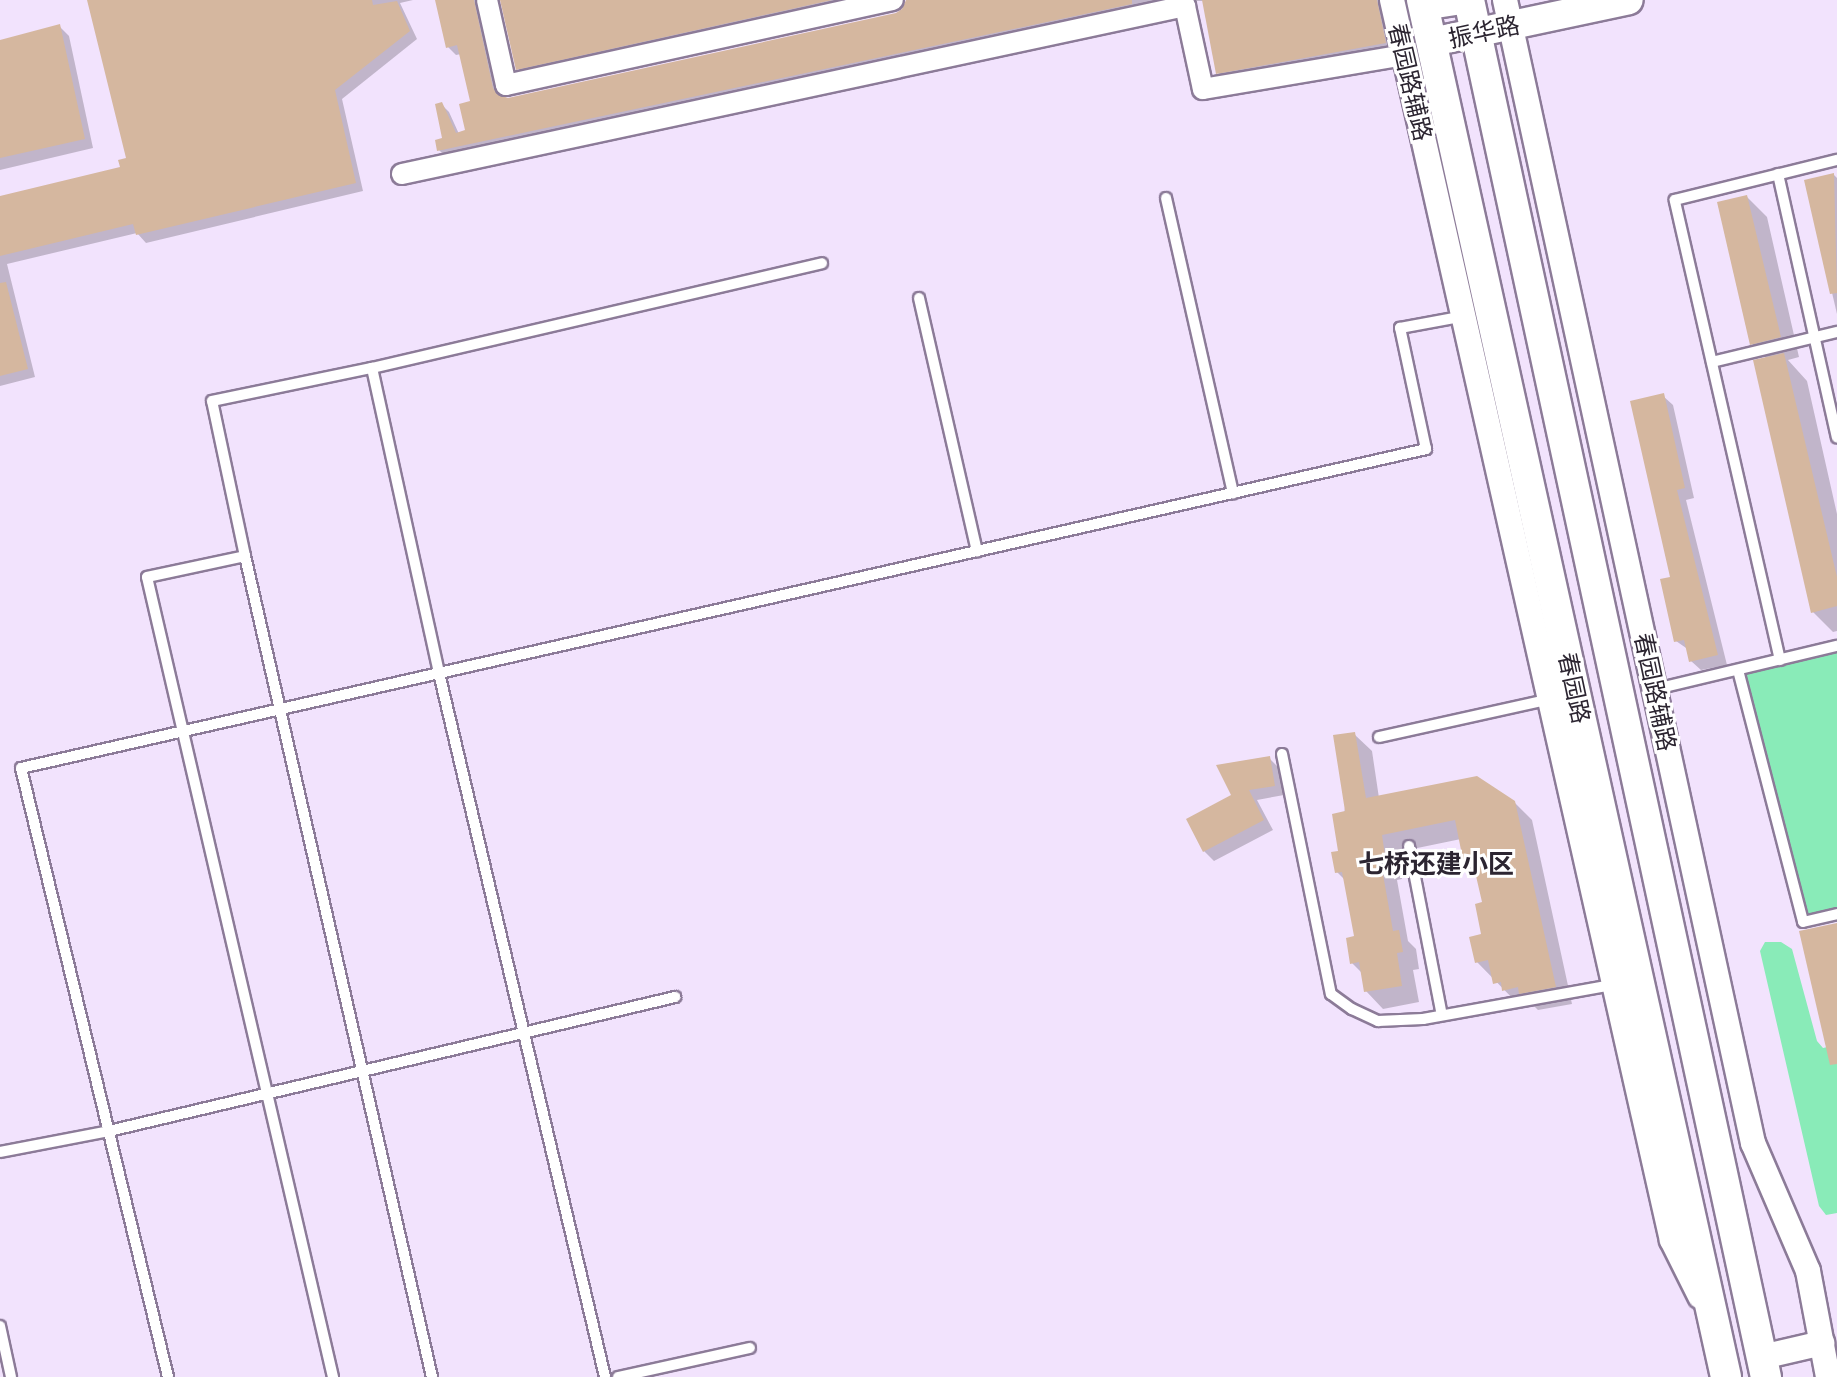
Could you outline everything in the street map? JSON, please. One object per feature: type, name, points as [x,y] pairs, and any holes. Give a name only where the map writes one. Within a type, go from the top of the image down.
[{"type":"main road","name":"振华路","points":[[1422,3],[1459,0]]},
{"type":"main road","name":"春园路","points":[[1469,0],[1764,1367]]},
{"type":"main road","name":"振华路","points":[[1432,42],[1476,34],[1508,13],[1629,0]]},
{"type":"main road","name":"春园路","points":[[1422,3],[1432,42],[1477,314],[1627,983],[1716,1327],[1726,1377]]},
{"type":"street","points":[[487,0],[506,85],[893,0]]},
{"type":"street","name":"春园路辅路","points":[[1392,0],[1404,55],[1477,314]]},
{"type":"street","points":[[402,174],[1185,6],[1203,89],[1404,55],[1432,42]]},
{"type":"street","name":"春园路辅路","points":[[1508,13],[1753,1143],[1808,1271],[1830,1340],[1828,1377]]},
{"type":"street","points":[[1529,278],[1564,271]]},
{"type":"street","points":[[1617,688],[1654,690]]},
{"type":"street","points":[[1764,1367],[1830,1340]]},
{"type":"lane","points":[[1780,660],[1675,200],[1837,160]]},
{"type":"lane","points":[[1778,174],[1837,437]]},
{"type":"lane","points":[[1166,198],[1233,493]]},
{"type":"lane","points":[[432,1377],[212,401],[372,368],[822,263]]},
{"type":"lane","points":[[919,298],[977,551]]},
{"type":"lane","points":[[168,1377],[21,768],[1426,449],[1400,328],[1477,314]]},
{"type":"lane","points":[[1712,362],[1837,332]]},
{"type":"lane","points":[[372,368],[439,673],[605,1377]]},
{"type":"lane","points":[[245,556],[147,577],[333,1377]]},
{"type":"lane","points":[[1654,690],[1837,646]]},
{"type":"lane","points":[[1738,670],[1803,922],[1837,914]]},
{"type":"lane","points":[[1379,737],[1563,696]]},
{"type":"lane","points":[[1282,754],[1331,994],[1378,1021],[1442,1015],[1627,983]]},
{"type":"lane","points":[[1409,846],[1442,1015]]},
{"type":"lane","points":[[0,1152],[109,1131],[675,997]]},
{"type":"lane","points":[[0,1326],[11,1377]]},
{"type":"lane","points":[[618,1377],[750,1348]]},
{"type":"green space","points":[[1837,646],[1837,914],[1803,922],[1738,670]]},
{"type":"green space","points":[[1765,942],[1781,942],[1792,949],[1817,1041],[1823,1048],[1837,1045],[1837,1213],[1826,1215],[1819,1206],[1760,951]]},
{"type":"building","points":[[87,0],[372,0],[373,5],[397,1],[410,31],[335,90],[356,183],[136,235],[133,224],[0,256],[0,196],[120,167],[118,160],[126,158]]},
{"type":"building","points":[[435,0],[474,0],[493,88],[497,94],[508,98],[896,13],[906,0],[1132,0],[1132,4],[437,151],[435,140],[442,138],[435,104],[442,102],[456,133],[465,130],[459,104],[470,101],[457,45],[446,48]]},
{"type":"building","points":[[500,0],[832,0],[516,70]]},
{"type":"building","points":[[1202,0],[1377,0],[1386,43],[1216,74]]},
{"type":"building","points":[[60,24],[85,139],[0,158],[0,40]]},
{"type":"building","points":[[1834,173],[1837,293],[1830,294],[1804,180]]},
{"type":"building","points":[[1747,195],[1781,337],[1750,345],[1717,202]]},
{"type":"building","points":[[6,282],[28,369],[0,376],[0,283]]},
{"type":"building","points":[[1784,353],[1837,577],[1837,606],[1811,613],[1753,360]]},
{"type":"building","points":[[1664,393],[1685,488],[1677,490],[1718,655],[1689,662],[1684,640],[1674,642],[1660,579],[1670,577],[1630,401]]},
{"type":"building","points":[[1355,732],[1366,798],[1477,776],[1515,801],[1556,987],[1519,994],[1518,987],[1502,991],[1501,982],[1493,984],[1488,960],[1475,963],[1469,937],[1481,934],[1475,904],[1482,902],[1473,863],[1464,865],[1455,820],[1382,835],[1386,862],[1381,863],[1393,931],[1399,930],[1403,952],[1397,953],[1402,986],[1364,992],[1359,962],[1350,964],[1346,938],[1354,936],[1342,872],[1335,873],[1331,852],[1338,851],[1332,814],[1345,811],[1333,735]]},
{"type":"building","points":[[1270,756],[1275,786],[1249,790],[1264,820],[1203,852],[1186,819],[1231,795],[1216,765]]},
{"type":"building","points":[[1837,923],[1837,1064],[1830,1065],[1799,931]]},
{"type":"district","name":"七桥还建小区","points":[[1436,864]]}]
